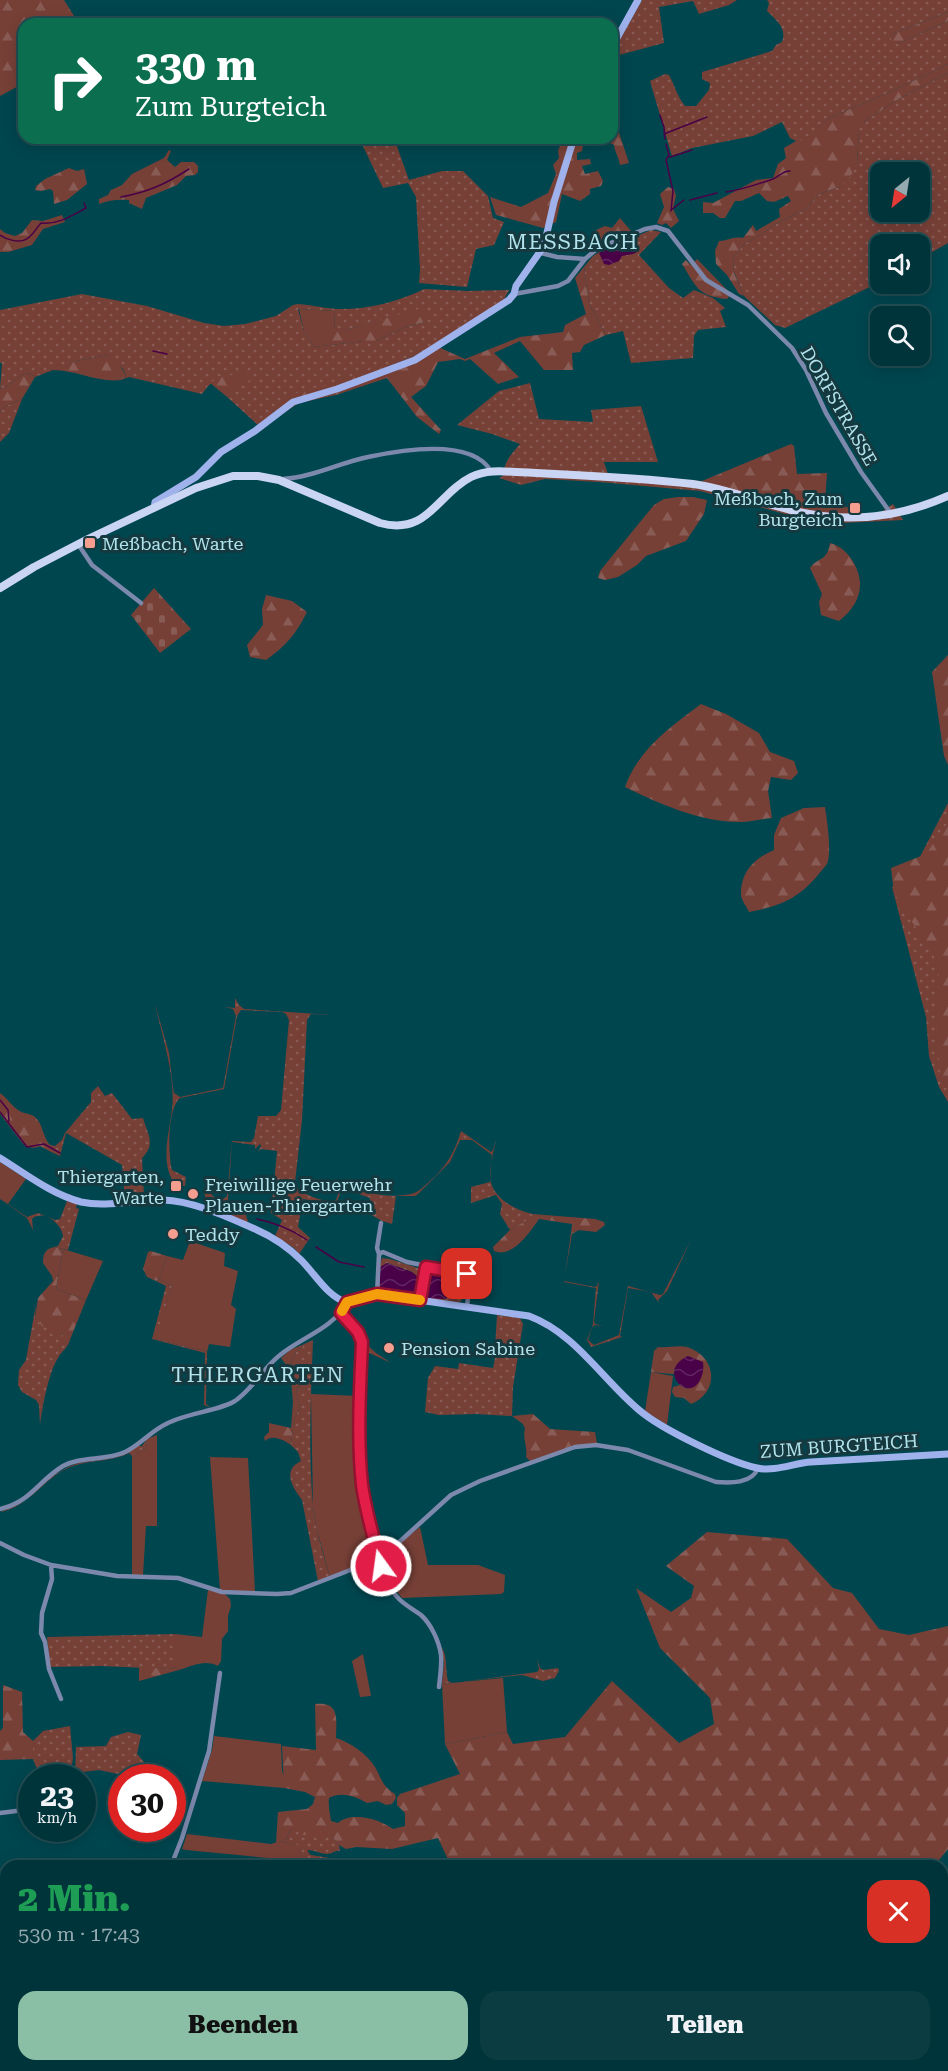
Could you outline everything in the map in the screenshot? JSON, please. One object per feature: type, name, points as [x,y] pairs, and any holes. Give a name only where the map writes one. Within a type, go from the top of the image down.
[{"type":"main road","points":[[0,588],[78,544],[196,489],[233,476],[258,476],[279,480],[380,523],[398,526],[422,519],[460,484],[471,477],[491,471],[693,484],[721,489],[796,512],[824,517],[867,518],[892,515],[948,496]]},
{"type":"street","points":[[618,36],[638,0]]},
{"type":"street","points":[[154,508],[155,502],[196,477],[221,452],[255,431],[293,402],[359,382],[415,360],[509,300],[544,246],[554,202],[572,144]]},
{"type":"street","name":"DORFSTRASSE","points":[[514,294],[558,286],[568,281],[585,259],[598,248],[645,229],[656,227],[668,231],[706,280],[748,305],[792,348],[806,370],[826,413],[861,472],[892,515]]},
{"type":"street","points":[[541,253],[557,257],[585,259]]},
{"type":"street","points":[[279,480],[317,474],[368,457],[431,450],[452,450],[477,456],[491,471]]},
{"type":"street","points":[[78,544],[92,565],[141,603]]},
{"type":"street","points":[[0,1158],[52,1190],[81,1202],[166,1200],[193,1205],[253,1229],[292,1252],[331,1294],[347,1302],[341,1313],[315,1334],[279,1355],[233,1402],[191,1413],[166,1424],[126,1451],[109,1458],[78,1461],[64,1465],[26,1499],[0,1509]]},
{"type":"street","points":[[377,1294],[379,1254],[377,1248],[381,1223]]},
{"type":"street","points":[[379,1254],[383,1252],[426,1267],[467,1274],[470,1277],[467,1307]]},
{"type":"street","points":[[420,1300],[426,1267]]},
{"type":"street","name":"ZUM BURGTEICH","points":[[347,1302],[377,1294],[529,1316],[547,1323],[576,1347],[610,1384],[641,1412],[715,1452],[758,1468],[809,1462],[948,1454]]},
{"type":"street","points":[[341,1313],[358,1332],[362,1342],[360,1418],[362,1485],[368,1518],[386,1579],[399,1599],[423,1617],[434,1634],[441,1655],[440,1687]]},
{"type":"street","points":[[0,1542],[24,1555],[51,1565],[117,1576],[178,1578],[222,1592],[291,1593],[379,1557],[397,1544],[451,1495],[480,1481],[575,1447],[596,1445],[628,1450],[716,1482],[748,1479],[756,1474],[758,1468]]},
{"type":"street","points":[[51,1565],[52,1579],[42,1613],[41,1633],[45,1642],[49,1669],[61,1699]]},
{"type":"street","points":[[173,1860],[209,1751],[220,1673]]},
{"type":"street","points":[[0,1813],[18,1811]]},
{"type":"green space","points":[[0,0],[64,0],[75,18],[18,18],[18,86],[0,96]]},
{"type":"green space","points":[[642,0],[737,0],[729,5],[699,14],[693,1],[659,7],[664,43],[618,55],[618,43]]},
{"type":"green space","points":[[767,0],[948,0],[948,12],[892,34],[891,44],[897,44],[948,21],[948,64],[829,118],[804,141],[790,138],[782,122],[753,136],[692,148],[672,156],[650,81],[665,74],[669,75],[685,106],[696,106],[709,90],[710,83],[702,79],[702,72],[772,51],[782,42],[782,29],[767,11],[769,3]]},
{"type":"green space","points":[[948,12],[948,21],[897,44],[890,44],[892,34]]},
{"type":"green space","points":[[948,64],[948,73],[902,97],[865,121],[859,129],[857,165],[841,186],[819,194],[806,209],[772,226],[744,244],[733,259],[734,273],[744,296],[739,294],[727,275],[716,264],[715,251],[719,241],[743,238],[753,225],[756,231],[780,217],[779,209],[791,201],[788,196],[774,202],[767,201],[759,193],[741,201],[735,201],[725,218],[720,218],[713,213],[703,213],[703,202],[713,203],[756,180],[773,178],[778,164],[786,158],[784,148],[796,141],[804,140],[829,118]]},
{"type":"green space","points":[[948,73],[948,243],[930,253],[930,234],[870,234],[870,287],[785,328],[775,325],[744,296],[734,272],[733,259],[744,244],[772,226],[806,209],[819,194],[841,186],[857,165],[859,128],[865,121],[902,97]]},
{"type":"green space","points":[[618,129],[629,163],[620,165],[612,144],[618,144]]},
{"type":"green space","points":[[362,144],[396,144],[409,180],[442,171],[463,171],[488,196],[493,218],[504,222],[494,245],[476,249],[467,287],[419,283],[416,197],[408,183],[383,188]]},
{"type":"green space","points":[[561,144],[583,145],[582,151],[577,153],[577,160],[590,159],[591,164],[582,166],[585,174],[598,171],[603,181],[601,186],[590,189],[590,194],[580,201],[562,194],[556,222],[543,228],[496,215],[490,197],[521,207],[548,193],[556,174],[553,165],[559,158],[558,151]]},
{"type":"green space","points":[[169,150],[171,151],[167,160],[175,167],[181,162],[194,162],[198,166],[198,172],[195,175],[186,176],[177,185],[146,198],[142,209],[129,203],[129,200],[114,200],[99,204],[99,199],[122,185],[132,174],[164,158]]},
{"type":"green space","points":[[69,168],[77,171],[84,169],[87,184],[67,200],[54,204],[53,191],[50,189],[35,190],[36,186],[45,179]]},
{"type":"green space","points":[[668,187],[674,189],[676,196],[673,209],[679,221],[671,228],[666,223],[662,225],[657,223],[664,207],[660,194]]},
{"type":"green space","points":[[62,215],[65,222],[43,229],[32,245],[0,252],[0,229],[15,236],[22,233],[32,220],[43,221]]},
{"type":"green space","points":[[620,218],[631,231],[600,241],[596,230],[605,226],[612,228]]},
{"type":"green space","points":[[651,230],[661,232],[639,255],[669,288],[683,298],[694,290],[713,298],[725,308],[720,311],[726,327],[698,330],[694,336],[693,358],[631,363],[623,331],[606,335],[589,303],[584,267],[593,256]]},
{"type":"green space","points":[[697,259],[731,294],[727,299],[710,296],[695,285],[682,264],[686,260],[691,265]]},
{"type":"green space","points":[[584,267],[589,303],[606,335],[584,345],[580,352],[572,353],[573,370],[544,370],[520,341],[494,353],[519,377],[498,384],[470,359],[438,362],[426,386],[411,397],[441,430],[439,434],[417,417],[387,378],[336,395],[299,403],[277,417],[273,410],[296,393],[385,368],[436,346],[465,359],[520,337],[563,332],[565,325],[586,314],[575,278]]},
{"type":"green space","points":[[424,289],[509,290],[502,303],[436,346],[385,368],[273,410],[274,414],[258,425],[226,396],[245,372],[216,380],[202,394],[129,377],[121,380],[126,375],[123,369],[108,355],[76,361],[35,377],[28,373],[0,389],[2,363],[0,363],[0,310],[82,294],[147,306],[204,323],[224,326],[245,324],[276,316],[298,304],[336,309],[359,308],[414,294]],"holes":[[[298,309],[335,311],[334,331],[422,309],[425,322],[405,327],[376,341],[314,347],[304,331]]]},
{"type":"green space","points":[[422,308],[428,316],[425,322],[405,327],[376,341],[314,347],[304,331],[349,329]]},
{"type":"green space","points":[[299,309],[335,311],[334,331],[304,331]]},
{"type":"green space","points":[[108,355],[119,360],[118,363],[126,375],[121,380],[103,380],[50,370],[76,361]]},
{"type":"green space","points":[[250,372],[252,377],[226,396],[210,383],[217,378]]},
{"type":"green space","points":[[28,373],[35,377],[22,399],[4,407],[0,413],[0,389]]},
{"type":"green space","points":[[530,383],[539,419],[593,422],[591,410],[641,406],[658,462],[604,462],[608,474],[702,481],[795,508],[811,502],[825,503],[841,505],[867,515],[880,513],[893,504],[903,520],[822,524],[700,491],[545,479],[521,485],[499,478],[503,476],[506,462],[520,444],[457,425],[499,391]]},
{"type":"green space","points":[[22,399],[9,433],[0,442],[0,413],[4,407]]},
{"type":"green space","points":[[791,444],[794,446],[797,474],[827,473],[825,503],[811,502],[795,508],[702,481]]},
{"type":"green space","points":[[678,497],[707,500],[704,514],[686,541],[646,556],[637,565],[618,577],[605,580],[598,578],[600,571],[654,505],[664,499]]},
{"type":"green space","points":[[830,543],[840,547],[848,554],[857,569],[860,585],[852,608],[839,621],[821,615],[819,602],[822,594],[810,568],[825,556]]},
{"type":"green space","points":[[154,588],[191,629],[160,653],[131,615]]},
{"type":"green space","points":[[266,595],[292,601],[307,612],[290,639],[266,660],[250,657],[247,645],[263,625],[262,609]]},
{"type":"green space","points":[[948,655],[948,765],[944,756],[932,672]]},
{"type":"green space","points":[[701,704],[726,714],[759,733],[770,752],[794,761],[798,773],[791,780],[771,777],[768,791],[772,818],[748,822],[710,819],[666,806],[625,787],[638,762],[656,740]]},
{"type":"green space","points":[[948,803],[948,1102],[939,1087],[929,1056],[926,1017],[892,887],[912,872]]},
{"type":"green space","points":[[825,807],[829,844],[827,864],[796,896],[779,904],[749,912],[741,896],[743,879],[755,861],[774,850],[774,835],[781,818],[804,808]]},
{"type":"green space","points":[[948,822],[948,1083],[941,1084],[936,1029],[939,965],[894,893],[891,868],[926,854]]},
{"type":"green space","points":[[235,998],[244,1009],[333,1015],[311,1014],[307,1020],[302,1120],[295,1182],[299,1190],[327,1201],[336,1200],[341,1186],[385,1195],[414,1193],[430,1181],[445,1165],[456,1146],[461,1131],[491,1152],[496,1139],[491,1163],[492,1155],[472,1140],[460,1140],[450,1162],[418,1194],[396,1196],[392,1224],[368,1213],[370,1198],[342,1188],[336,1205],[303,1199],[298,1227],[310,1238],[299,1254],[275,1236],[282,1220],[271,1213],[277,1151],[261,1149],[258,1152],[260,1144],[255,1149],[255,1145],[232,1142],[228,1200],[219,1200],[227,1196],[232,1141],[251,1142],[254,1138],[258,1116],[276,1116],[281,1110],[289,1020],[282,1012],[241,1010],[237,1016],[224,1089],[180,1098],[176,1104],[171,1122],[169,1144],[171,1163],[172,1170],[186,1177],[185,1186],[182,1186],[182,1182],[173,1181],[166,1155],[172,1109],[172,1084],[168,1056],[155,1004],[169,1053],[174,1093],[180,1097],[223,1088],[236,1016],[233,1009],[225,1007],[235,1008]]},
{"type":"green space","points":[[98,1086],[105,1096],[112,1093],[132,1119],[143,1118],[150,1144],[142,1158],[144,1197],[125,1200],[122,1165],[66,1133],[60,1156],[51,1152],[50,1145],[55,1146],[62,1140],[65,1133],[91,1102],[91,1093]]},
{"type":"green space","points":[[0,1093],[18,1110],[38,1120],[46,1140],[52,1147],[51,1152],[40,1146],[32,1148],[24,1145],[0,1114]]},
{"type":"green space","points":[[0,1162],[26,1179],[8,1204],[0,1199]]},
{"type":"green space","points":[[490,1178],[497,1195],[514,1207],[533,1214],[530,1219],[510,1230],[500,1214],[502,1204],[496,1195],[471,1203],[471,1187],[490,1182]]},
{"type":"green space","points":[[205,1185],[215,1199],[228,1200],[244,1210],[248,1221],[246,1223],[207,1204]]},
{"type":"green space","points":[[0,1199],[27,1217],[38,1213],[55,1220],[60,1219],[67,1201],[77,1204],[76,1208],[79,1209],[68,1250],[54,1247],[58,1246],[63,1236],[59,1226],[51,1219],[36,1216],[32,1219],[33,1230],[27,1218]]},
{"type":"green space","points":[[533,1214],[595,1219],[604,1222],[605,1225],[596,1232],[579,1230],[571,1233],[572,1224],[539,1219],[526,1237],[514,1248],[501,1252],[494,1251],[493,1247],[510,1230],[529,1219]]},
{"type":"green space","points":[[579,1230],[572,1234],[565,1276],[571,1233]]},
{"type":"green space","points":[[691,1240],[667,1291],[658,1300],[659,1303],[651,1293],[663,1294]]},
{"type":"green space","points":[[190,1241],[225,1253],[224,1266],[238,1271],[231,1305],[236,1309],[230,1347],[209,1344],[207,1352],[155,1339],[172,1286],[159,1279],[167,1256],[183,1260]]},
{"type":"green space","points":[[54,1247],[63,1249],[56,1289],[86,1300],[69,1342],[63,1335],[43,1327],[35,1318],[38,1298],[53,1281],[43,1263],[43,1257],[48,1249]]},
{"type":"green space","points":[[63,1249],[103,1261],[86,1300],[56,1289]]},
{"type":"green space","points":[[148,1252],[167,1256],[159,1279],[156,1281],[147,1277],[143,1269]]},
{"type":"green space","points":[[382,1258],[421,1269],[423,1272],[419,1289],[411,1296],[381,1292],[379,1283],[412,1272],[387,1263],[379,1270]]},
{"type":"green space","points":[[435,1270],[461,1276],[465,1284],[460,1302],[426,1300],[423,1297],[427,1275]]},
{"type":"green space","points":[[159,1279],[172,1286],[156,1339],[207,1352],[206,1404],[210,1407],[204,1405],[205,1353],[152,1339],[166,1286],[156,1281]]},
{"type":"green space","points":[[564,1281],[595,1287],[599,1281],[594,1321],[595,1324],[603,1326],[592,1327],[588,1340],[594,1345],[619,1335],[628,1286],[647,1291],[628,1288],[620,1336],[622,1337],[591,1347],[587,1340],[593,1324],[596,1288]]},
{"type":"green space","points":[[36,1304],[35,1318],[63,1335],[69,1342],[71,1338],[68,1345],[58,1358],[52,1372],[40,1425],[39,1405],[36,1400],[22,1392],[18,1385],[19,1370],[26,1360]]},
{"type":"green space","points":[[497,1315],[520,1318],[523,1324],[513,1387],[512,1416],[439,1415],[425,1412],[428,1378],[435,1366],[458,1369],[459,1363],[493,1368],[496,1354]]},
{"type":"green space","points":[[345,1316],[365,1335],[364,1342],[391,1363],[365,1351],[365,1457],[370,1517],[376,1538],[370,1518],[362,1453],[362,1336]]},
{"type":"green space","points":[[313,1340],[310,1422],[311,1485],[316,1523],[330,1577],[318,1581],[302,1500],[292,1484],[290,1475],[293,1467],[301,1461],[298,1452],[291,1445],[294,1419],[300,1407],[296,1393],[301,1375],[291,1362],[296,1352],[303,1347],[302,1345]]},
{"type":"green space","points":[[302,1345],[303,1347],[296,1352],[291,1362],[302,1379],[296,1393],[300,1407],[294,1419],[291,1445],[274,1438],[265,1441],[264,1437],[269,1432],[269,1423],[291,1428],[293,1402],[290,1370],[281,1358],[290,1350]]},
{"type":"green space","points":[[658,1347],[687,1347],[704,1358],[711,1374],[707,1391],[700,1398],[691,1404],[684,1398],[675,1397],[672,1392],[673,1387],[680,1385],[687,1389],[675,1367],[674,1374],[651,1372],[654,1351]]},
{"type":"green space","points":[[651,1372],[673,1376],[667,1425],[645,1411]]},
{"type":"green space","points":[[311,1394],[358,1396],[359,1481],[364,1518],[375,1556],[330,1577],[316,1527],[313,1506]]},
{"type":"green space","points":[[533,1414],[550,1429],[595,1432],[597,1443],[574,1446],[530,1461],[526,1457],[523,1424],[512,1416]]},
{"type":"green space","points":[[157,1435],[157,1526],[146,1526],[143,1575],[133,1575],[133,1459],[135,1454],[146,1448],[147,1439]]},
{"type":"green space","points":[[147,1439],[146,1448],[135,1454],[133,1459],[132,1575],[132,1456],[129,1453],[114,1458],[81,1464],[66,1469],[26,1500],[51,1477],[70,1466],[112,1458],[136,1446],[142,1446]]},
{"type":"green space","points":[[210,1457],[248,1458],[255,1592],[220,1590]]},
{"type":"green space","points":[[420,1527],[428,1565],[478,1565],[505,1575],[504,1592],[501,1594],[402,1598],[387,1579],[382,1559]]},
{"type":"green space","points":[[707,1532],[787,1539],[833,1588],[852,1593],[879,1629],[909,1635],[948,1626],[948,1849],[939,1860],[448,1860],[438,1838],[392,1849],[356,1847],[346,1849],[339,1845],[330,1834],[304,1835],[292,1829],[287,1839],[276,1843],[278,1812],[307,1809],[313,1804],[315,1797],[305,1792],[284,1788],[282,1746],[316,1750],[315,1704],[323,1704],[333,1709],[336,1719],[336,1738],[353,1746],[367,1757],[384,1785],[395,1794],[396,1798],[392,1804],[386,1805],[378,1801],[367,1803],[348,1795],[334,1796],[329,1798],[331,1821],[338,1823],[350,1817],[366,1818],[381,1822],[393,1829],[405,1826],[405,1813],[397,1805],[397,1798],[400,1794],[460,1774],[445,1744],[507,1732],[513,1744],[565,1737],[612,1681],[679,1743],[714,1724],[710,1698],[660,1648],[636,1588],[671,1612],[691,1598],[694,1586],[666,1566]]},
{"type":"green space","points":[[376,1538],[385,1550],[390,1548],[383,1551],[379,1548]]},
{"type":"green space","points":[[208,1590],[225,1594],[230,1599],[228,1631],[222,1639],[221,1661],[218,1666],[203,1663],[179,1670],[175,1667],[175,1634],[202,1637]]},
{"type":"green space","points":[[175,1634],[175,1667],[169,1669],[101,1666],[50,1667],[47,1637]]},
{"type":"green space","points":[[441,1648],[445,1656],[448,1681],[452,1683],[442,1684],[444,1663]]},
{"type":"green space","points":[[363,1654],[371,1696],[360,1697],[352,1661]]},
{"type":"green space","points":[[537,1659],[543,1670],[558,1668],[559,1671],[555,1678],[543,1681],[522,1675],[459,1682],[537,1672],[539,1669]]},
{"type":"green space","points":[[139,1667],[169,1669],[175,1667],[179,1670],[139,1681]]},
{"type":"green space","points":[[503,1678],[507,1732],[445,1744],[442,1684]]},
{"type":"green space","points":[[3,1685],[22,1692],[23,1732],[33,1741],[33,1759],[0,1760]]},
{"type":"green space","points":[[70,1726],[72,1764],[35,1764],[33,1741],[43,1731]]},
{"type":"green space","points":[[128,1732],[141,1735],[137,1754],[146,1764],[108,1764],[108,1772],[96,1770],[96,1764],[75,1764],[76,1747],[106,1746],[111,1737]]},
{"type":"green space","points":[[214,1736],[281,1744],[284,1788],[202,1781]]},
{"type":"green space","points":[[292,1829],[330,1834],[339,1845],[340,1851],[327,1854],[311,1850],[308,1852],[311,1855],[337,1860],[301,1858],[297,1845],[280,1841],[287,1839]]},
{"type":"green space","points":[[187,1834],[271,1844],[280,1841],[298,1845],[301,1858],[279,1860],[182,1849]]},
{"type":"water","points":[[631,238],[639,251],[622,256],[619,261],[609,265],[604,264],[599,253]]},
{"type":"water","points":[[387,1263],[417,1276],[415,1290],[404,1296],[385,1292],[380,1287],[380,1267]]},
{"type":"water","points":[[432,1275],[437,1275],[450,1282],[452,1290],[446,1299],[427,1298],[424,1295],[426,1282]]},
{"type":"water","points":[[688,1356],[703,1362],[703,1374],[700,1380],[695,1386],[689,1388],[682,1387],[675,1376],[675,1369],[679,1362]]},
{"type":"waterway","points":[[660,115],[665,139]]},
{"type":"waterway","points":[[664,134],[707,117]]},
{"type":"waterway","points":[[666,144],[669,155],[666,160],[673,191],[671,211]]},
{"type":"waterway","points":[[670,157],[692,150]]},
{"type":"waterway","points":[[121,197],[156,187],[189,169]]},
{"type":"waterway","points":[[726,192],[756,185],[790,171]]},
{"type":"waterway","points":[[690,200],[717,193]]},
{"type":"waterway","points":[[671,210],[684,200]]},
{"type":"waterway","points":[[0,235],[14,241],[25,240],[41,223],[53,223],[70,217],[86,208],[84,203]]},
{"type":"waterway","points":[[153,351],[167,354]]},
{"type":"waterway","points":[[0,1100],[8,1110],[9,1121]]},
{"type":"waterway","points":[[0,1112],[27,1147],[44,1144],[60,1153]]},
{"type":"waterway","points":[[120,1172],[142,1174]]},
{"type":"waterway","points":[[257,1219],[283,1227],[307,1240]]},
{"type":"waterway","points":[[316,1247],[339,1262],[364,1267]]},
{"type":"slow traffic","points":[[342,1311],[347,1302],[377,1294],[420,1300]]},
{"type":"place","name":"Meßbach, Zum Burgteich","points":[[855,508]]},
{"type":"place","name":"Meßbach, Warte","points":[[90,543]]},
{"type":"place","name":"Thiergarten, Warte","points":[[176,1186]]},
{"type":"place","name":"Freiwillige Feuerwehr Plauen-Thiergarten","points":[[193,1194]]},
{"type":"place","name":"Teddy","points":[[173,1234]]},
{"type":"place","name":"Pension Sabine","points":[[389,1348]]},
{"type":"district","name":"MESSBACH","points":[[573,242]]},
{"type":"district","name":"THIERGARTEN","points":[[258,1375]]},
{"type":"route","points":[[381,1566],[362,1485],[360,1418],[362,1342],[358,1332],[341,1313],[347,1302],[377,1294],[420,1300],[426,1267],[467,1274]]}]
